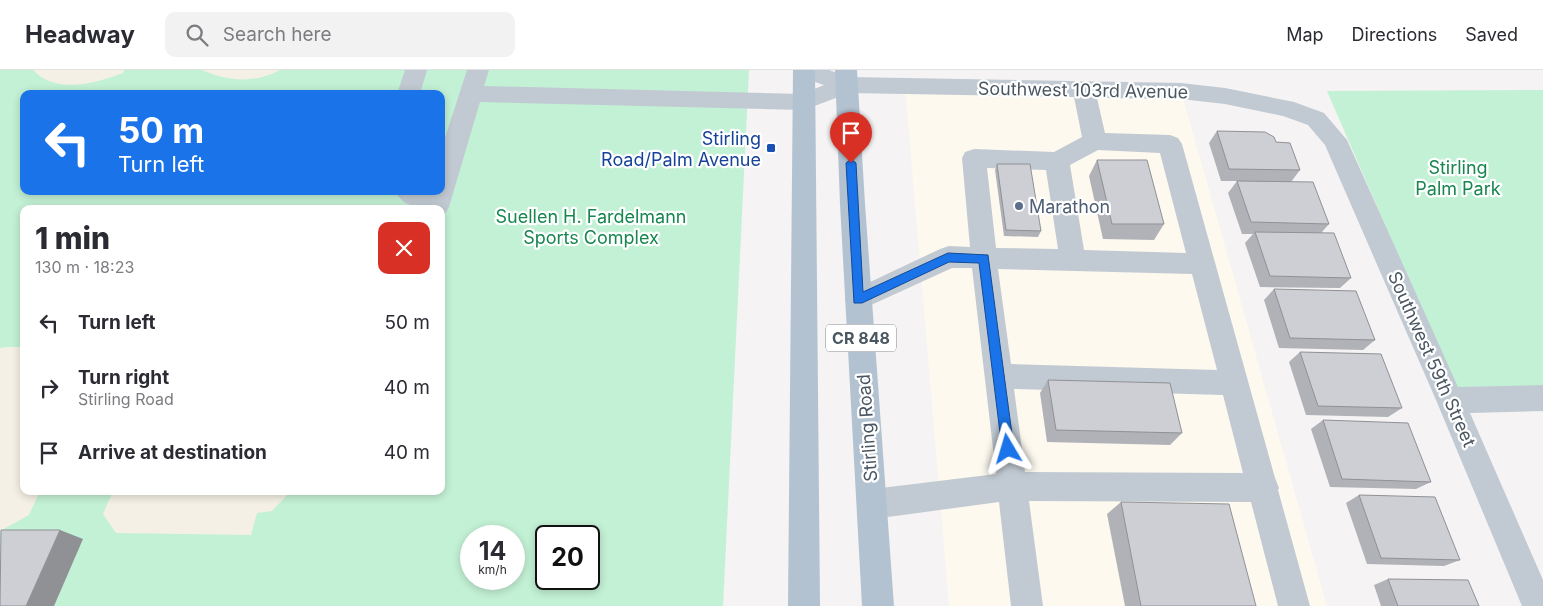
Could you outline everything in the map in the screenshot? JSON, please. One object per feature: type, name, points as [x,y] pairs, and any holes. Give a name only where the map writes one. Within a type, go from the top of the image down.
[{"type":"main road","name":"CR 848","points":[[804,70],[804,606]]},
{"type":"main road","name":"Stirling Road","points":[[847,78],[858,300],[873,504],[878,606]]},
{"type":"street","points":[[409,90],[416,70]]},
{"type":"street","points":[[445,177],[478,70]]},
{"type":"street","points":[[804,70],[847,78]]},
{"type":"street","points":[[471,94],[804,102],[847,78]]},
{"type":"street","name":"Southwest 103rd Avenue","points":[[847,78],[1084,90],[1181,91],[1225,96],[1286,108],[1316,118]]},
{"type":"street","points":[[1084,90],[1095,141]]},
{"type":"street","name":"Southwest 59th Street","points":[[1316,118],[1335,140],[1450,400],[1538,606]]},
{"type":"street","points":[[1027,606],[984,258],[974,158],[1057,161],[1095,141],[1170,144],[1264,488],[1294,606]]},
{"type":"street","points":[[1057,161],[1073,261]]},
{"type":"street","points":[[858,300],[948,258],[1202,264]]},
{"type":"street","points":[[999,376],[1235,383]]},
{"type":"street","points":[[1450,400],[1543,398]]},
{"type":"street","points":[[873,504],[1012,486],[1264,488]]},
{"type":"shaded area","points":[[905,86],[1181,91],[1327,606],[949,606]]},
{"type":"green space","name":"Suellen H. Fardelmann Sports Complex","points":[[0,70],[749,70],[723,606],[0,606]]},
{"type":"green space","name":"Stirling Palm Park","points":[[1543,90],[1543,398],[1461,400],[1327,91]]},
{"type":"sand","points":[[33,70],[124,70],[123,73],[89,83],[64,85],[42,78]]},
{"type":"sand","points":[[202,70],[280,70],[250,79],[231,79]]},
{"type":"sand","points":[[20,347],[20,495],[38,495],[29,515],[0,531],[0,348]]},
{"type":"sand","points":[[111,495],[287,495],[272,511],[257,513],[251,535],[116,533],[103,514]]},
{"type":"building","points":[[1217,131],[1265,132],[1274,137],[1276,142],[1290,143],[1300,170],[1229,169]]},
{"type":"building","points":[[1097,160],[1147,160],[1164,224],[1112,224]]},
{"type":"building","points":[[997,164],[1030,164],[1041,231],[1006,230]]},
{"type":"building","points":[[1237,181],[1313,182],[1329,224],[1251,222]]},
{"type":"building","points":[[1255,232],[1334,233],[1351,278],[1270,276]]},
{"type":"building","points":[[1274,289],[1356,291],[1375,340],[1290,338]]},
{"type":"building","points":[[1300,352],[1381,354],[1402,408],[1318,406]]},
{"type":"building","points":[[1048,380],[1170,383],[1182,433],[1056,430]]},
{"type":"building","points":[[1323,420],[1408,423],[1431,482],[1342,479]]},
{"type":"building","points":[[1359,495],[1435,497],[1460,560],[1381,558]]},
{"type":"building","points":[[1121,502],[1229,504],[1256,606],[1141,606]]},
{"type":"building","points":[[1,530],[60,530],[26,606],[0,606]]},
{"type":"building","points":[[1388,579],[1468,580],[1479,606],[1398,606]]},
{"type":"place","name":"Stirling Road/Palm Avenue","points":[[771,148]]},
{"type":"place","name":"Marathon","points":[[1019,206]]},
{"type":"route","points":[[851,163],[858,300],[948,258],[984,258],[1008,449]]}]
